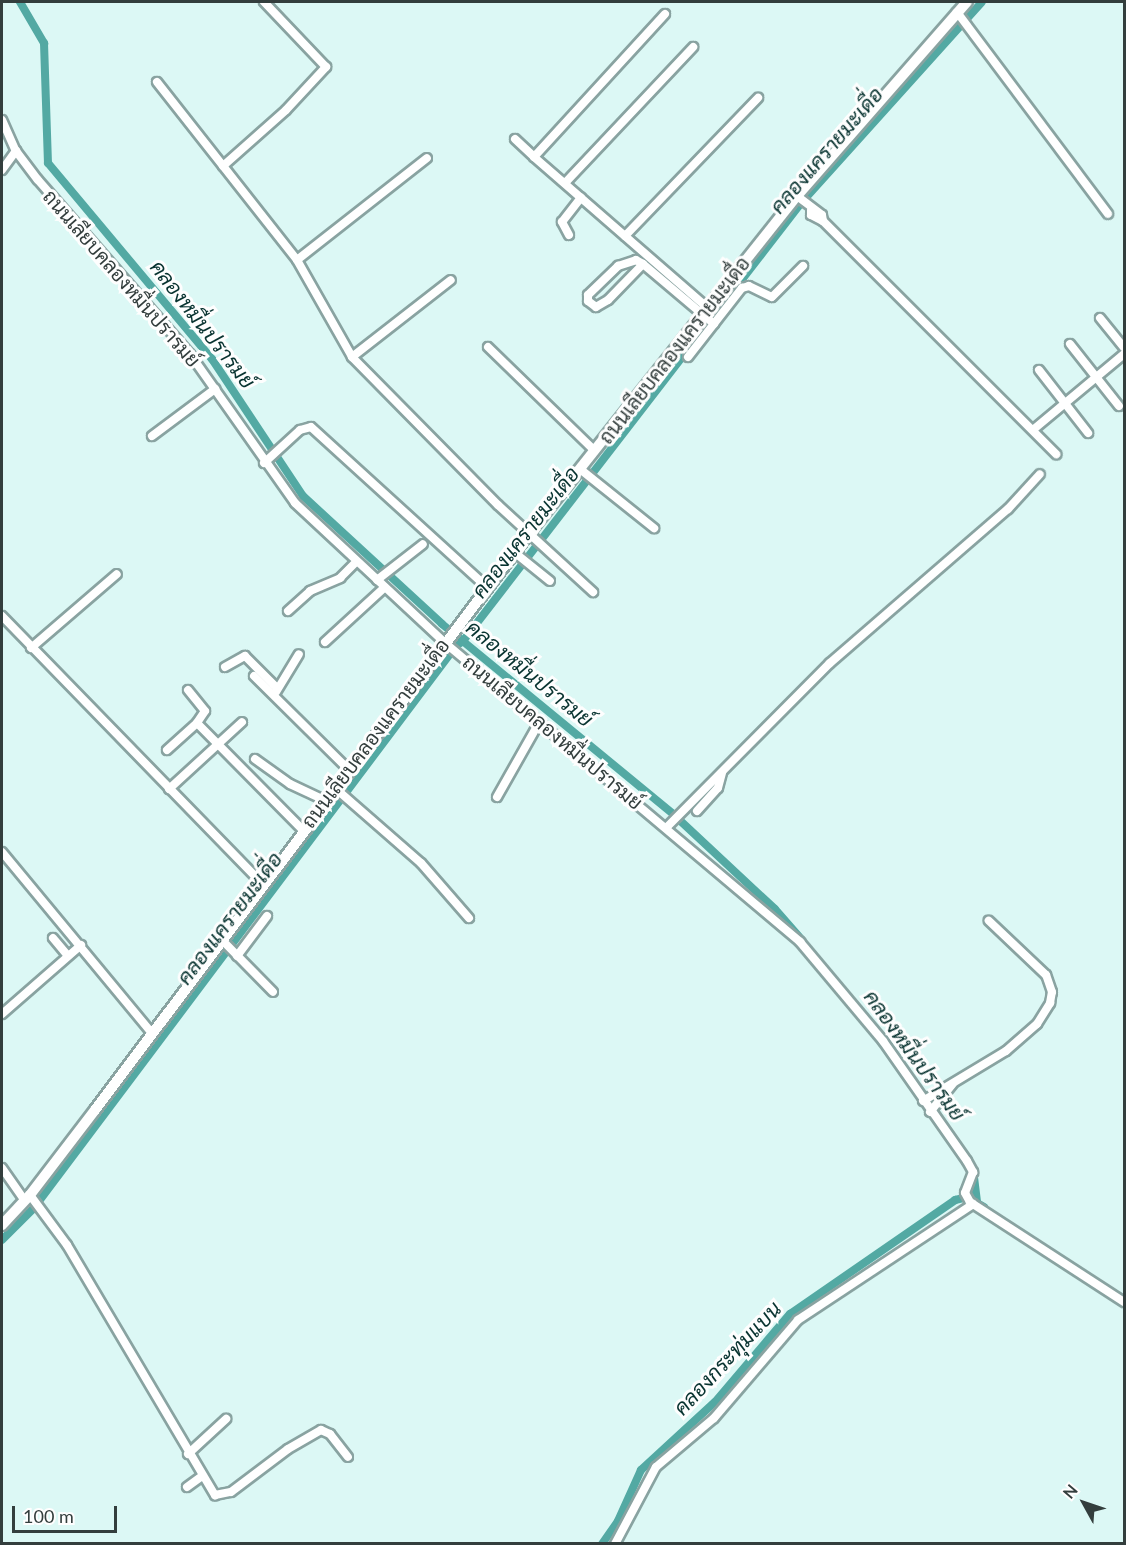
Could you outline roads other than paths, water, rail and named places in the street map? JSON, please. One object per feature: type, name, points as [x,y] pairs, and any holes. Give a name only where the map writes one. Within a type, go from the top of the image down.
[{"type":"street","points":[[223,166],[286,110],[326,67],[264,2]]},
{"type":"street","name":"ถนนเลียบคลองแครายมะเดื่อ","points":[[3,1220],[32,1200],[152,1033],[230,948],[263,884],[325,800],[341,792],[349,770],[450,641],[487,587],[534,539],[586,473],[595,451],[708,317],[800,199],[962,18],[967,2]]},
{"type":"street","points":[[534,157],[664,14]]},
{"type":"street","points":[[962,18],[1108,214]]},
{"type":"street","points":[[565,183],[693,47]]},
{"type":"street","points":[[157,82],[297,260],[352,357],[534,539],[593,592]]},
{"type":"street","points":[[625,236],[758,98]]},
{"type":"street","name":"ถนนเลียบคลองหมื่นปรารมย์","points":[[2,120],[16,151],[150,304],[271,458],[295,503],[356,562],[382,574],[385,587],[540,721],[672,823],[800,942],[928,1099],[932,1110],[972,1169],[969,1200]]},
{"type":"street","points":[[515,139],[625,236],[708,317]]},
{"type":"street","points":[[2,170],[16,151]]},
{"type":"street","points":[[297,260],[428,158]]},
{"type":"street","points":[[569,235],[562,222],[581,198]]},
{"type":"street","points":[[800,199],[811,210],[816,220],[823,221],[1034,429],[1056,454]]},
{"type":"street","points":[[643,264],[608,300],[591,306],[588,295],[627,261],[643,264],[708,317]]},
{"type":"street","points":[[688,357],[708,317],[745,286],[772,297],[803,266]]},
{"type":"street","points":[[613,271],[625,282]]},
{"type":"street","points":[[352,357],[451,280]]},
{"type":"street","points":[[1100,318],[1125,348]]},
{"type":"street","points":[[1070,344],[1119,406]]},
{"type":"street","points":[[488,347],[595,451]]},
{"type":"street","points":[[1034,429],[1125,354]]},
{"type":"street","points":[[1039,370],[1088,433]]},
{"type":"street","points":[[152,436],[215,388]]},
{"type":"street","points":[[271,458],[300,430],[311,427],[487,587]]},
{"type":"street","points":[[586,473],[654,528]]},
{"type":"street","points":[[672,823],[830,663],[1008,509],[1040,474]]},
{"type":"street","points":[[382,574],[423,544]]},
{"type":"street","points":[[519,556],[550,581]]},
{"type":"street","points":[[288,610],[310,591],[340,578],[356,562]]},
{"type":"street","points":[[31,648],[117,574]]},
{"type":"street","points":[[325,642],[385,587]]},
{"type":"street","points":[[2,616],[263,884]]},
{"type":"street","points":[[276,692],[299,654]]},
{"type":"street","points":[[225,666],[245,656],[349,770]]},
{"type":"street","points":[[254,676],[276,692]]},
{"type":"street","points":[[167,750],[197,723],[205,711],[188,690]]},
{"type":"street","points":[[497,797],[540,721]]},
{"type":"street","points":[[169,789],[242,722]]},
{"type":"street","points":[[197,723],[303,830]]},
{"type":"street","points":[[255,759],[290,784],[325,800]]},
{"type":"street","points":[[697,812],[718,788],[722,773]]},
{"type":"street","points":[[341,792],[421,863],[469,918]]},
{"type":"street","points":[[2,852],[152,1033]]},
{"type":"street","points":[[267,916],[230,948],[273,992]]},
{"type":"street","points":[[928,1099],[954,1084],[1028,1033],[1053,996],[1046,975],[989,921]]},
{"type":"street","points":[[53,938],[68,956]]},
{"type":"street","points":[[2,1014],[81,945]]},
{"type":"street","points":[[932,1110],[954,1084]]},
{"type":"street","points":[[2,1168],[32,1200],[84,1272],[201,1477],[214,1495],[231,1492],[288,1449],[321,1430],[330,1434],[348,1457]]},
{"type":"street","points":[[615,1544],[656,1467],[714,1418],[798,1320],[969,1200],[1125,1302]]},
{"type":"street","points":[[188,1454],[226,1419]]},
{"type":"street","points":[[187,1487],[201,1477]]},
{"type":"waterway","name":"คลองหมื่นปรารมย์","points":[[20,2],[44,43],[48,163],[212,359],[303,496],[442,624],[673,814],[775,909],[801,939]]},
{"type":"waterway","name":"คลองแครายมะเดื่อ","points":[[2,1240],[33,1209],[456,646],[463,641],[801,203],[982,2]]},
{"type":"waterway","name":"คลองหมื่นปรารมย์","points":[[973,1169],[977,1203],[984,1207]]},
{"type":"waterway","name":"คลองกระทุ่มแบน","points":[[602,1544],[618,1521],[641,1470],[715,1402],[790,1314],[955,1200],[972,1196]]}]
